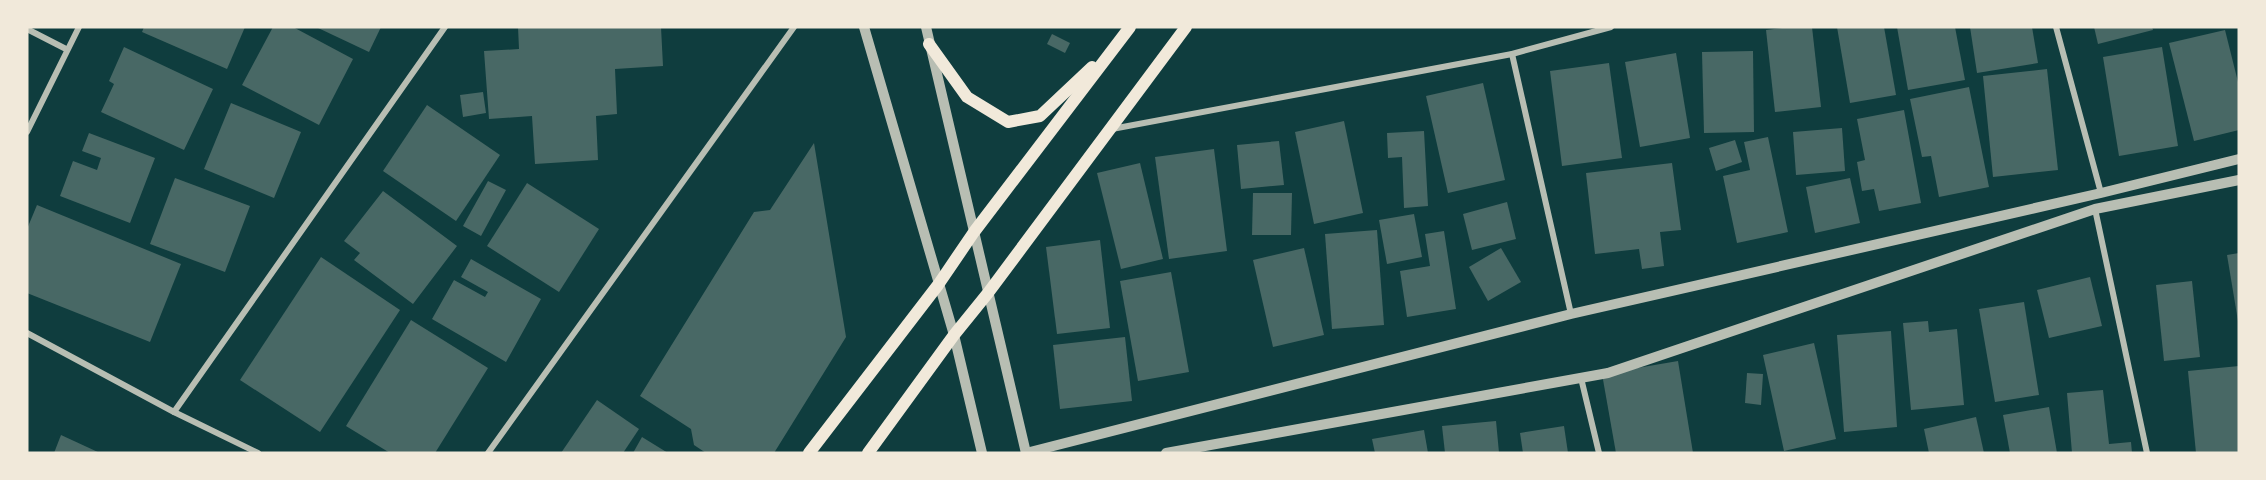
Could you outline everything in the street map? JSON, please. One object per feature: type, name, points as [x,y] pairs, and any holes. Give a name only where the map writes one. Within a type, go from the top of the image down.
[{"type":"main road","points":[[809,453],[938,285],[974,232],[1130,27]]},
{"type":"main road","points":[[868,453],[1186,27]]},
{"type":"main road","points":[[929,44],[967,97],[1008,122],[1040,117],[1119,42]]},
{"type":"street","points":[[27,132],[66,49],[79,27]]},
{"type":"street","points":[[174,412],[445,27]]},
{"type":"street","points":[[488,453],[794,27]]},
{"type":"street","points":[[864,27],[954,335],[982,453]]},
{"type":"street","points":[[926,27],[1026,453],[1570,314],[2101,193],[2239,159]]},
{"type":"street","points":[[1111,129],[1512,54],[1611,27]]},
{"type":"street","points":[[2056,27],[2101,193]]},
{"type":"street","points":[[27,29],[66,49]]},
{"type":"street","points":[[1512,54],[1570,314]]},
{"type":"street","points":[[1166,453],[1608,373],[2094,209],[2239,180]]},
{"type":"street","points":[[2094,209],[2147,453]]},
{"type":"street","points":[[27,333],[174,412],[258,453]]},
{"type":"street","points":[[1581,378],[1599,453]]},
{"type":"building","points":[[144,27],[245,27],[227,69],[142,32]]},
{"type":"building","points":[[273,27],[293,27],[353,59],[319,125],[242,85]]},
{"type":"building","points":[[316,27],[381,27],[369,52]]},
{"type":"building","points":[[518,27],[661,27],[663,66],[615,69],[617,114],[596,116],[598,160],[535,164],[532,116],[489,119],[484,51],[519,49]]},
{"type":"building","points":[[1812,27],[1821,107],[1775,112],[1766,30]]},
{"type":"building","points":[[1837,27],[1884,27],[1896,95],[1850,103]]},
{"type":"building","points":[[1897,27],[1955,27],[1965,80],[1908,90]]},
{"type":"building","points":[[1970,27],[2032,27],[2038,63],[1977,73]]},
{"type":"building","points":[[2094,27],[2152,27],[2153,30],[2098,44]]},
{"type":"building","points":[[2225,30],[2239,86],[2239,130],[2194,141],[2169,43]]},
{"type":"building","points":[[1052,34],[1070,43],[1065,53],[1047,44]]},
{"type":"building","points":[[124,47],[213,89],[184,150],[101,112],[114,84],[109,81]]},
{"type":"building","points":[[2162,47],[2178,146],[2119,156],[2103,57]]},
{"type":"building","points":[[1753,51],[1754,132],[1704,133],[1702,52]]},
{"type":"building","points":[[1676,53],[1690,138],[1640,147],[1625,62]]},
{"type":"building","points":[[1609,63],[1622,158],[1562,166],[1550,71]]},
{"type":"building","points":[[2047,69],[2058,170],[1993,177],[1983,76]]},
{"type":"building","points":[[1483,83],[1505,180],[1448,193],[1426,96]]},
{"type":"building","points":[[1969,87],[1989,187],[1939,197],[1931,156],[1922,157],[1910,99]]},
{"type":"building","points":[[483,92],[486,113],[463,117],[460,95]]},
{"type":"building","points":[[231,103],[301,132],[274,198],[204,169]]},
{"type":"building","points":[[427,105],[500,155],[456,221],[383,171]]},
{"type":"building","points":[[1904,110],[1921,203],[1879,211],[1874,189],[1862,191],[1857,162],[1865,160],[1857,119]]},
{"type":"building","points":[[1344,121],[1363,213],[1314,224],[1295,132]]},
{"type":"building","points":[[1842,128],[1845,171],[1796,175],[1793,132]]},
{"type":"building","points":[[1424,131],[1428,206],[1404,208],[1402,157],[1388,158],[1387,133]]},
{"type":"building","points":[[89,133],[155,158],[130,223],[60,196],[73,161],[97,170],[101,158],[82,151]]},
{"type":"building","points":[[1768,137],[1788,232],[1737,243],[1723,176],[1750,170],[1744,142]]},
{"type":"building","points":[[1735,140],[1742,162],[1716,171],[1709,148]]},
{"type":"building","points":[[1279,141],[1284,185],[1241,189],[1237,145]]},
{"type":"building","points":[[814,143],[846,337],[774,453],[706,453],[694,445],[691,429],[640,396],[754,212],[770,210]]},
{"type":"building","points":[[1214,149],[1227,251],[1169,259],[1155,157]]},
{"type":"building","points":[[1140,163],[1163,259],[1121,269],[1097,173]]},
{"type":"building","points":[[1672,163],[1681,230],[1660,232],[1664,266],[1642,269],[1639,249],[1595,254],[1586,173]]},
{"type":"building","points":[[175,178],[250,206],[225,272],[150,244]]},
{"type":"building","points":[[1850,178],[1860,223],[1815,233],[1806,187]]},
{"type":"building","points":[[488,181],[506,190],[481,236],[463,226]]},
{"type":"building","points":[[527,183],[599,229],[559,292],[487,246]]},
{"type":"building","points":[[383,191],[457,246],[413,304],[354,260],[360,253],[344,241]]},
{"type":"building","points":[[1253,193],[1292,193],[1291,235],[1252,235]]},
{"type":"building","points":[[1507,202],[1516,239],[1472,250],[1463,214]]},
{"type":"building","points":[[37,205],[181,264],[150,342],[27,293],[27,229]]},
{"type":"building","points":[[1414,214],[1422,257],[1387,264],[1379,220]]},
{"type":"building","points":[[1377,230],[1384,325],[1332,329],[1325,234]]},
{"type":"building","points":[[1444,231],[1456,309],[1407,317],[1400,271],[1430,266],[1425,234]]},
{"type":"building","points":[[1100,240],[1110,328],[1057,334],[1046,247]]},
{"type":"building","points":[[1304,248],[1324,335],[1273,347],[1253,260]]},
{"type":"building","points":[[1501,248],[1521,282],[1488,301],[1469,267]]},
{"type":"building","points":[[2239,253],[2239,320],[2238,321],[2227,255]]},
{"type":"building","points":[[321,257],[400,310],[320,432],[240,380]]},
{"type":"building","points":[[471,259],[541,299],[506,362],[432,319],[454,280],[485,297],[488,292],[461,277]]},
{"type":"building","points":[[1171,272],[1189,372],[1138,381],[1120,281]]},
{"type":"building","points":[[2090,277],[2102,326],[2049,338],[2037,290]]},
{"type":"building","points":[[2192,281],[2200,357],[2164,361],[2156,285]]},
{"type":"building","points":[[2024,302],[2039,395],[1995,402],[1979,309]]},
{"type":"building","points":[[411,320],[488,368],[435,453],[390,453],[346,426]]},
{"type":"building","points":[[1928,321],[1929,332],[1957,329],[1964,405],[1911,410],[1903,323]]},
{"type":"building","points":[[1891,331],[1897,427],[1844,432],[1837,335]]},
{"type":"building","points":[[1125,337],[1132,401],[1060,409],[1053,345]]},
{"type":"building","points":[[1814,343],[1836,439],[1784,451],[1763,355]]},
{"type":"building","points":[[1678,361],[1693,453],[1616,453],[1602,374]]},
{"type":"building","points":[[2239,366],[2239,453],[2196,453],[2188,371]]},
{"type":"building","points":[[1747,373],[1763,374],[1761,405],[1745,403]]},
{"type":"building","points":[[2103,390],[2109,444],[2131,442],[2132,453],[2072,453],[2067,393]]},
{"type":"building","points":[[597,400],[639,429],[623,453],[561,453]]},
{"type":"building","points":[[2049,407],[2057,453],[2010,453],[2003,415]]},
{"type":"building","points":[[1976,417],[1984,453],[1929,453],[1924,429]]},
{"type":"building","points":[[1496,421],[1499,453],[1445,453],[1442,426]]},
{"type":"building","points":[[1564,426],[1568,453],[1523,453],[1520,433]]},
{"type":"building","points":[[1424,430],[1428,453],[1375,453],[1372,439]]},
{"type":"building","points":[[61,435],[100,453],[54,453]]},
{"type":"building","points":[[642,437],[668,453],[633,453]]}]
